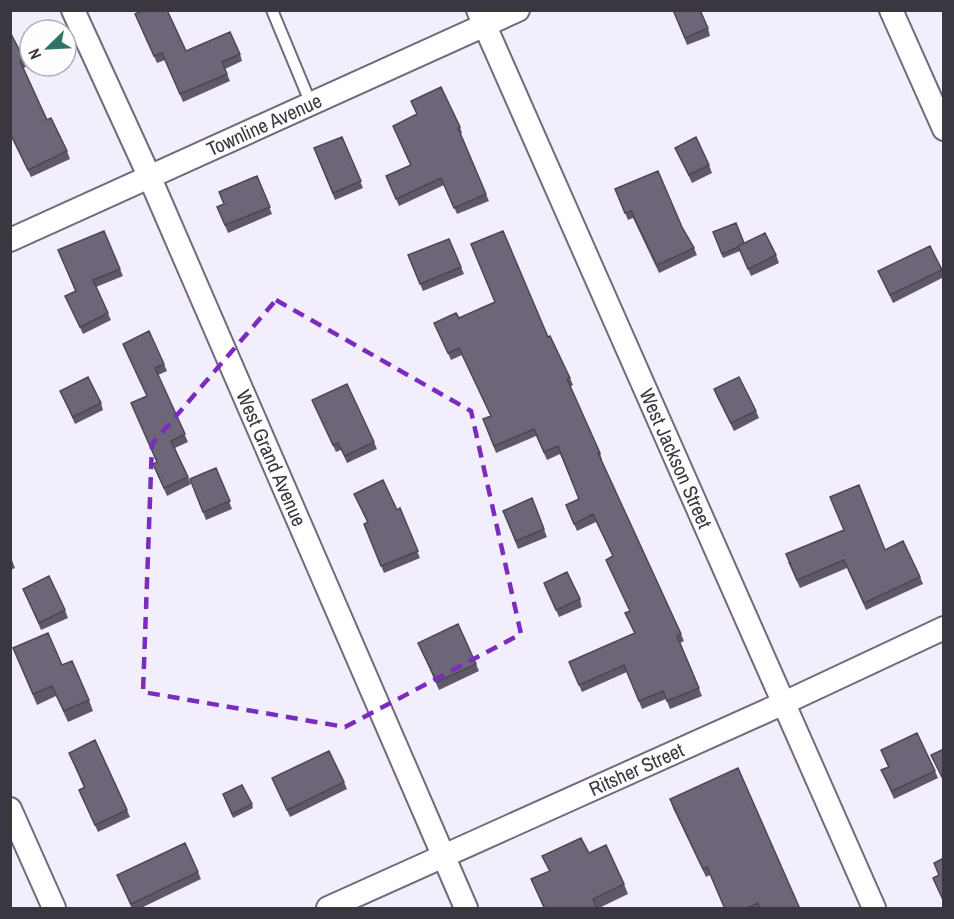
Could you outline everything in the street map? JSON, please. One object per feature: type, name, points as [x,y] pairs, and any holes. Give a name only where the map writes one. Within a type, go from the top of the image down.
[{"type":"street","name":"West Grand Avenue","points":[[73,10],[150,178],[466,909]]},
{"type":"street","name":"Townline Avenue","points":[[10,240],[311,105],[482,18],[518,10]]},
{"type":"street","points":[[891,10],[944,129]]},
{"type":"street","name":"West Jackson Street","points":[[482,18],[874,909]]},
{"type":"street","name":"Ritsher Street","points":[[328,909],[784,703],[944,627]]},
{"type":"street","points":[[10,809],[54,909]]},
{"type":"lane","points":[[272,10],[311,105]]},
{"type":"highlighted area","points":[[276,300],[471,411],[521,634],[345,727],[143,692],[152,444]]},
{"type":"building","points":[[144,10],[167,10],[186,51],[230,32],[240,54],[222,62],[227,74],[180,94],[162,53],[154,56],[135,14]]},
{"type":"building","points":[[673,10],[700,10],[708,28],[685,38]]},
{"type":"building","points":[[10,32],[18,47],[18,78],[28,78],[47,120],[51,118],[67,151],[28,170],[10,133]]},
{"type":"building","points":[[441,87],[460,127],[458,128],[486,194],[454,208],[441,178],[396,199],[386,176],[411,165],[393,126],[417,114],[411,101]]},
{"type":"building","points":[[342,137],[361,181],[333,193],[314,148]]},
{"type":"building","points":[[696,137],[709,165],[689,175],[675,148]]},
{"type":"building","points":[[658,171],[682,227],[694,248],[657,265],[631,211],[625,213],[615,189]]},
{"type":"building","points":[[257,176],[270,207],[225,225],[217,207],[224,204],[219,192]]},
{"type":"building","points":[[736,223],[744,243],[722,254],[713,232]]},
{"type":"building","points":[[104,231],[120,269],[93,280],[108,313],[80,327],[65,296],[76,291],[58,250]]},
{"type":"building","points":[[503,231],[548,337],[550,336],[570,378],[567,379],[600,453],[598,453],[681,634],[677,636],[699,688],[667,701],[663,691],[639,701],[624,665],[579,685],[569,662],[635,633],[625,613],[630,611],[606,560],[613,556],[593,514],[574,524],[566,505],[579,499],[558,446],[544,452],[534,429],[494,446],[483,419],[491,416],[459,348],[448,353],[434,323],[456,313],[459,318],[495,302],[471,244]]},
{"type":"building","points":[[765,233],[776,255],[748,269],[738,246]]},
{"type":"building","points":[[449,239],[461,267],[420,284],[408,255]]},
{"type":"building","points":[[930,246],[942,270],[890,295],[878,271]]},
{"type":"building","points":[[149,331],[164,364],[155,368],[185,434],[171,441],[188,477],[164,488],[153,464],[157,462],[131,403],[147,396],[123,344]]},
{"type":"building","points":[[88,377],[101,403],[73,417],[60,391]]},
{"type":"building","points":[[739,377],[756,411],[731,423],[714,389]]},
{"type":"building","points":[[347,384],[374,442],[345,456],[338,443],[333,445],[312,400]]},
{"type":"building","points":[[216,468],[230,501],[203,512],[190,479]]},
{"type":"building","points":[[383,480],[397,510],[400,508],[418,551],[381,566],[364,524],[368,522],[354,494]]},
{"type":"building","points":[[859,485],[885,550],[903,541],[920,577],[864,603],[844,560],[797,580],[786,554],[844,530],[830,497]]},
{"type":"building","points":[[532,498],[544,529],[516,541],[503,511]]},
{"type":"building","points":[[567,572],[580,599],[556,610],[544,583]]},
{"type":"building","points":[[49,576],[65,610],[39,623],[23,589]]},
{"type":"building","points":[[458,624],[476,664],[437,682],[418,643]]},
{"type":"building","points":[[48,633],[62,665],[72,661],[89,700],[64,711],[52,686],[33,694],[13,648]]},
{"type":"building","points":[[917,733],[935,771],[892,791],[881,770],[889,767],[881,750]]},
{"type":"building","points":[[95,740],[127,810],[95,825],[79,790],[85,787],[69,753]]},
{"type":"building","points":[[944,749],[944,781],[931,755]]},
{"type":"building","points":[[329,751],[344,782],[287,810],[272,778]]},
{"type":"building","points":[[738,768],[800,909],[760,909],[758,903],[745,909],[725,909],[707,867],[703,869],[670,799]]},
{"type":"building","points":[[242,785],[252,804],[232,814],[223,794]]},
{"type":"building","points":[[581,838],[589,853],[606,845],[624,884],[593,899],[597,909],[545,909],[531,879],[550,871],[542,856]]},
{"type":"building","points":[[185,843],[198,872],[131,904],[117,875]]},
{"type":"building","points":[[944,858],[944,902],[933,878],[939,875],[934,863]]}]
